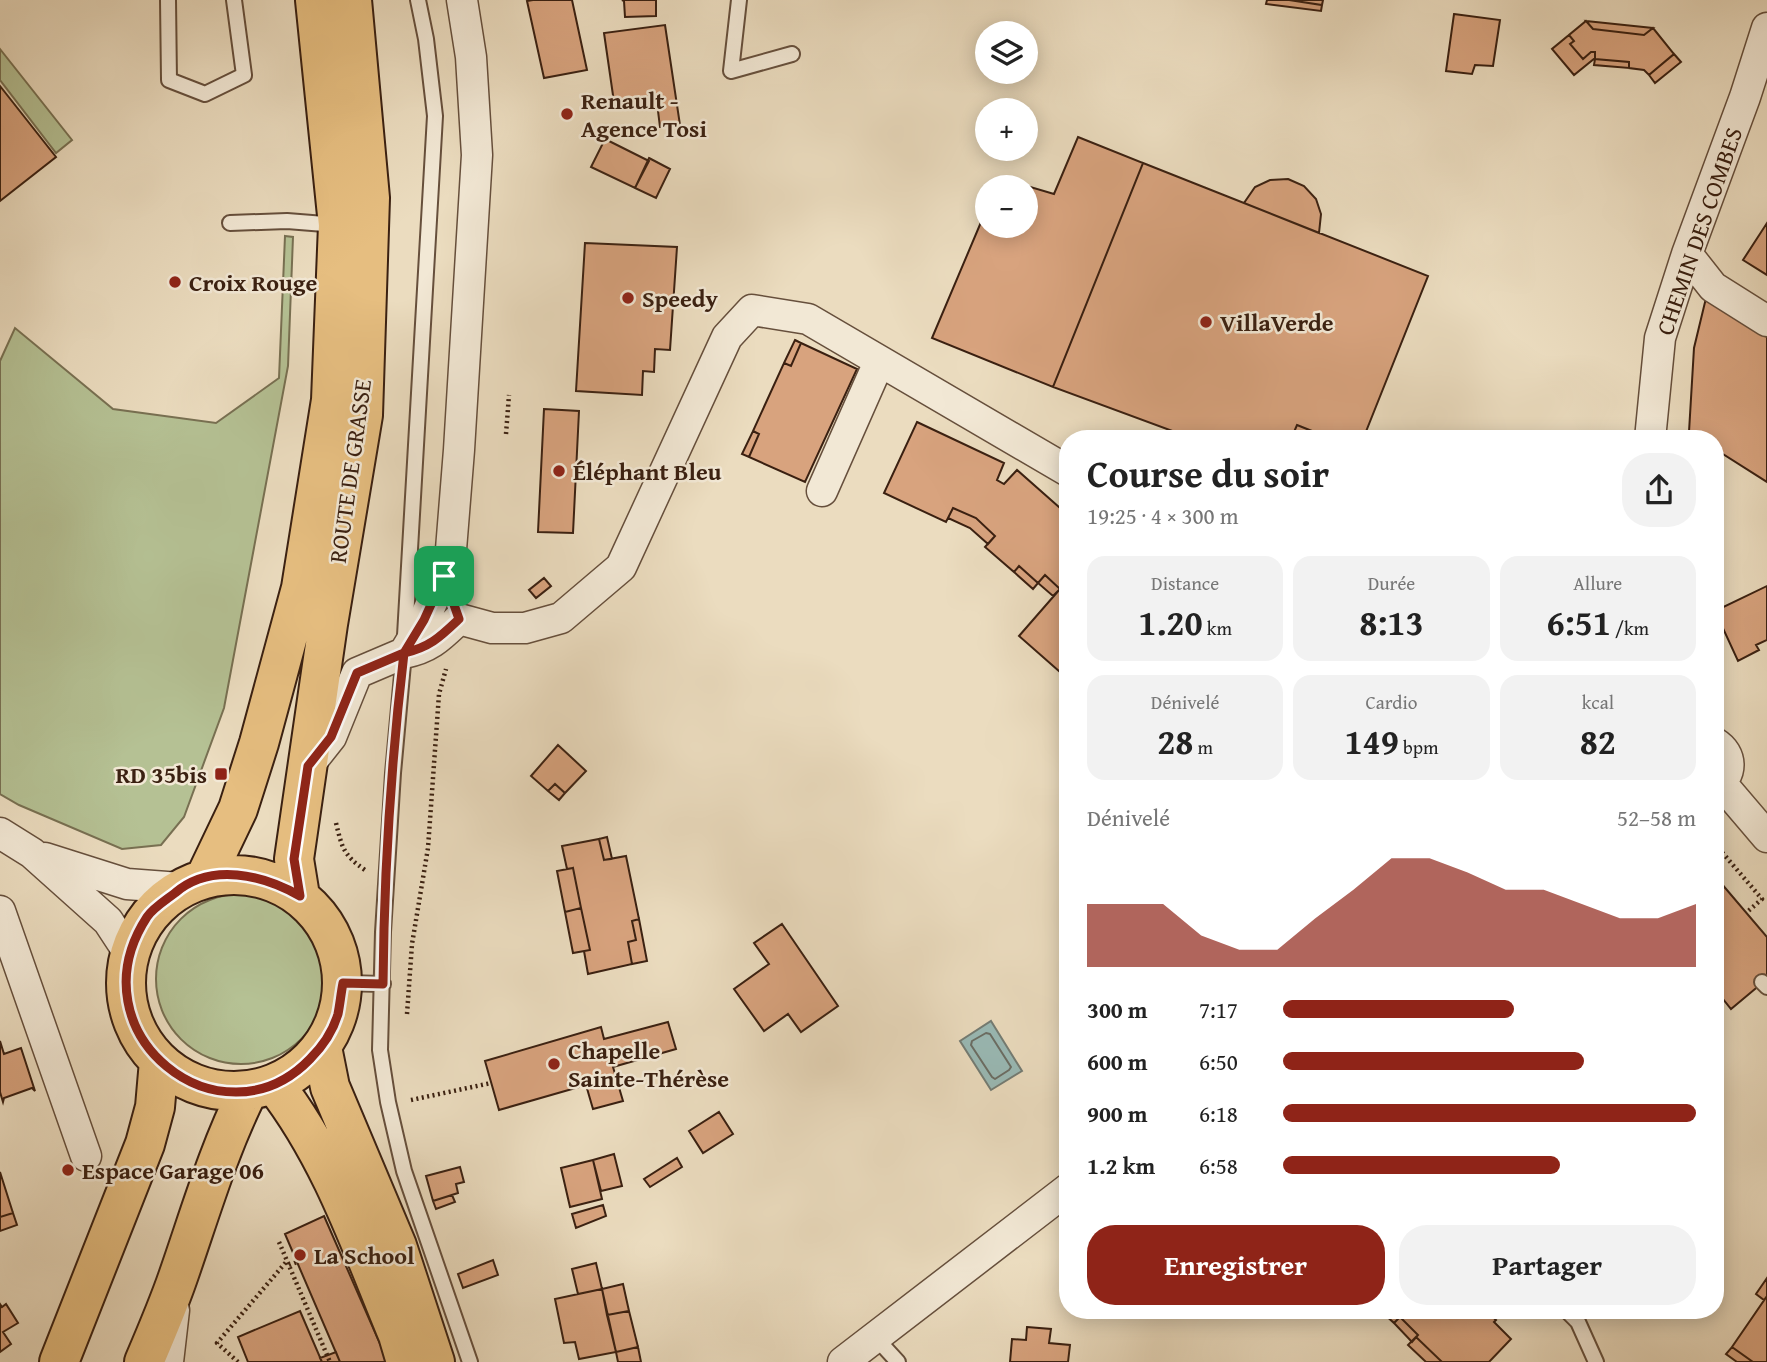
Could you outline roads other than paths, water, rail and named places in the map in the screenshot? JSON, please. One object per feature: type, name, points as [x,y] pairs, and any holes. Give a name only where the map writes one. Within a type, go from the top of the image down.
[{"type":"main road","name":"ROUTE DE GRASSE","points":[[192,883],[238,809],[259,743],[301,588],[331,400],[338,225],[315,0]]},
{"type":"main road","name":"ROUTE DE GRASSE","points":[[300,896],[294,859],[328,624],[363,415],[370,198],[352,0]]},
{"type":"main road","points":[[229,874],[254,876],[278,884],[300,896],[323,920],[337,950],[343,983],[337,1016],[322,1047],[301,1069],[261,1087],[216,1090],[185,1080],[159,1061],[135,1030],[125,992],[129,953],[148,915],[192,883],[229,874]]},
{"type":"main road","points":[[322,1047],[330,1087],[397,1246],[435,1362]]},
{"type":"main road","points":[[59,1362],[145,1144],[155,1107],[159,1061]]},
{"type":"main road","points":[[144,1362],[177,1278],[229,1128],[261,1087]]},
{"type":"main road","points":[[261,1087],[310,1135],[398,1335],[406,1362]]},
{"type":"street","points":[[404,653],[424,620],[450,562],[453,536],[477,155],[471,57],[462,0]]},
{"type":"street","name":"CHEMIN DES COMBES","points":[[1651,430],[1660,338],[1767,28]]},
{"type":"street","points":[[1687,254],[1713,287],[1767,321]]},
{"type":"street","points":[[459,619],[492,628],[525,628],[561,618],[621,567],[727,337],[752,310],[808,319],[1059,466]]},
{"type":"street","points":[[822,491],[879,362]]},
{"type":"street","points":[[444,576],[459,619]]},
{"type":"street","points":[[308,766],[331,737],[357,673],[404,653],[422,649],[459,619]]},
{"type":"street","points":[[1724,750],[1729,761],[1724,778]]},
{"type":"street","points":[[1724,790],[1767,836]]},
{"type":"street","points":[[1,837],[32,853],[127,884],[192,883]]},
{"type":"street","points":[[32,853],[108,921],[129,953]]},
{"type":"street","points":[[0,911],[86,1156]]},
{"type":"street","points":[[843,1362],[1059,1196]]},
{"type":"street","points":[[168,1362],[177,1278]]},
{"type":"lane","points":[[168,0],[170,80],[205,94],[244,75],[234,0]]},
{"type":"lane","points":[[418,0],[426,39],[435,116],[404,653],[383,932],[380,1050],[388,1102],[404,1171],[470,1362]]},
{"type":"lane","points":[[739,0],[731,71],[792,54]]},
{"type":"lane","points":[[230,223],[288,221],[338,225]]},
{"type":"lane","points":[[343,983],[383,984]]},
{"type":"lane","points":[[1575,1319],[1596,1362]]},
{"type":"lane","points":[[875,1336],[898,1362]]},
{"type":"water","points":[[991,1021],[1022,1071],[991,1090],[960,1041]]},
{"type":"place","name":"Renault - Agence Tosi","points":[[567,114]]},
{"type":"place","name":"Croix Rouge","points":[[175,282]]},
{"type":"place","name":"Speedy","points":[[628,298]]},
{"type":"place","name":"VillaVerde","points":[[1206,322]]},
{"type":"place","name":"Éléphant Bleu","points":[[559,471]]},
{"type":"place","name":"RD 35bis","points":[[221,774]]},
{"type":"place","name":"Chapelle Sainte-Thérèse","points":[[554,1064]]},
{"type":"place","name":"Espace Garage 06","points":[[68,1170]]},
{"type":"place","name":"La School","points":[[300,1255]]}]
